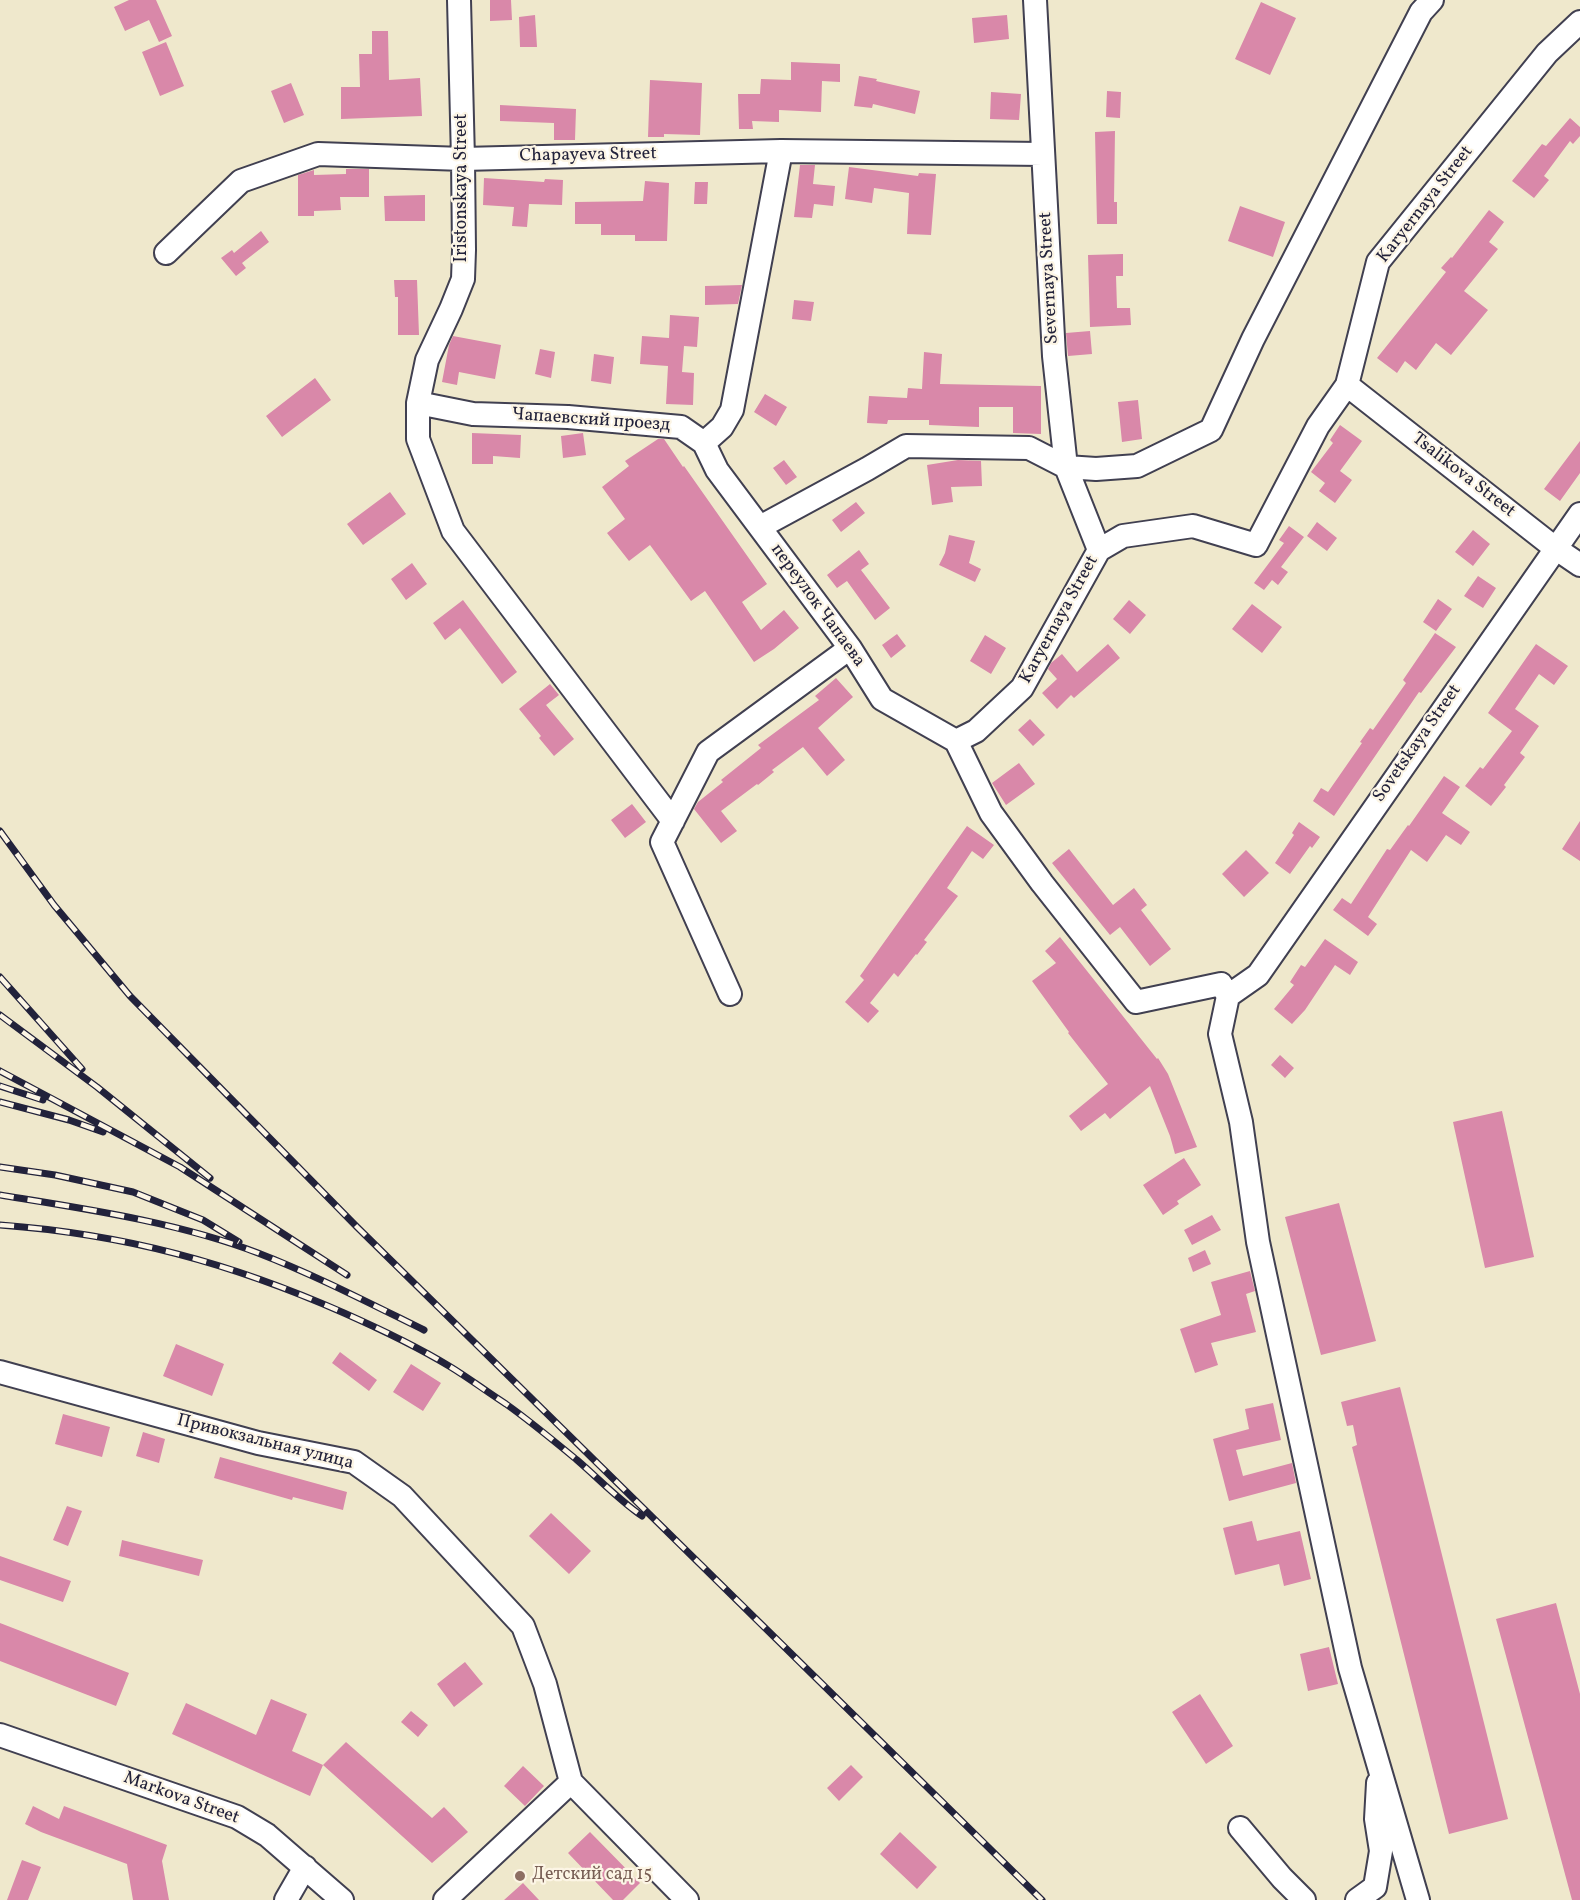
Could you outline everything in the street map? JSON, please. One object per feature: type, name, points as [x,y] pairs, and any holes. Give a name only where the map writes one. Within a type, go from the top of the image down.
[{"type":"street","name":"Iristonskaya Street","points":[[459,0],[463,279],[427,360],[418,403],[418,439],[453,531],[674,821]]},
{"type":"street","name":"Severnaya Street","points":[[1035,0],[1054,356],[1066,467],[1099,550]]},
{"type":"street","points":[[760,527],[906,446],[1029,448],[1066,467],[1096,469],[1137,466],[1211,430],[1269,307],[1421,12],[1432,0]]},
{"type":"street","name":"Karyernaya Street","points":[[956,741],[976,731],[1022,688],[1099,550],[1123,536],[1193,526],[1256,545],[1318,426],[1347,385],[1378,262],[1547,53],[1579,25]]},
{"type":"street","name":"Chapayeva Street","points":[[166,253],[241,181],[318,154],[463,159],[781,151],[1044,154]]},
{"type":"street","points":[[704,443],[722,427],[732,410],[781,151]]},
{"type":"street","name":"Tsalikova Street","points":[[1347,385],[1555,548],[1580,565]]},
{"type":"street","name":"Чапаевский проезд","points":[[418,403],[473,414],[568,417],[681,427],[704,443]]},
{"type":"street","name":"переулок Чапаева","points":[[704,443],[717,470],[850,648],[882,699],[956,741]]},
{"type":"street","name":"Sovetskaya Street","points":[[1228,996],[1258,975],[1580,514]]},
{"type":"street","points":[[730,994],[662,843],[708,752],[850,648]]},
{"type":"street","points":[[956,741],[992,813],[1042,883],[1136,1002],[1221,984],[1228,996],[1220,1034],[1240,1122],[1258,1242],[1350,1668],[1418,1900]]},
{"type":"street","name":"Привокзальная улица","points":[[0,1372],[258,1443],[354,1462],[402,1496],[523,1626],[545,1684],[571,1782]]},
{"type":"street","name":"Markova Street","points":[[0,1735],[237,1817],[267,1835],[342,1900]]},
{"type":"street","points":[[1358,1900],[1375,1887],[1381,1851],[1376,1819],[1379,1763]]},
{"type":"street","points":[[445,1900],[571,1782],[687,1900]]},
{"type":"street","points":[[1240,1828],[1282,1878],[1304,1900]]},
{"type":"street","points":[[286,1900],[305,1867]]},
{"type":"building","points":[[129,0],[156,0],[172,36],[159,42],[149,20],[125,31],[114,7]]},
{"type":"building","points":[[490,0],[511,0],[512,20],[490,21]]},
{"type":"building","points":[[1261,2],[1296,18],[1270,75],[1235,59]]},
{"type":"building","points":[[535,15],[537,47],[520,47],[519,17]]},
{"type":"building","points":[[1007,15],[1009,39],[974,43],[972,18]]},
{"type":"building","points":[[372,31],[388,31],[389,80],[420,78],[422,116],[341,119],[341,87],[360,87],[359,54],[372,54]]},
{"type":"building","points":[[166,42],[184,86],[160,96],[142,52]]},
{"type":"building","points":[[791,62],[840,64],[840,82],[822,81],[821,112],[779,110],[779,122],[752,121],[753,129],[739,129],[738,94],[760,94],[761,79],[791,80]]},
{"type":"building","points":[[859,76],[920,91],[915,114],[873,104],[872,108],[854,106]]},
{"type":"building","points":[[650,80],[702,83],[700,135],[664,134],[664,137],[648,137]]},
{"type":"building","points":[[291,83],[304,115],[284,123],[271,91]]},
{"type":"building","points":[[1107,91],[1121,92],[1120,118],[1106,117]]},
{"type":"building","points":[[991,92],[1021,94],[1019,120],[990,119]]},
{"type":"building","points":[[500,105],[576,109],[575,140],[554,140],[554,123],[500,121]]},
{"type":"building","points":[[1570,118],[1580,127],[1580,136],[1573,144],[1570,141],[1544,176],[1549,180],[1534,198],[1512,181],[1542,144],[1546,146]]},
{"type":"building","points":[[1115,131],[1114,202],[1117,202],[1117,224],[1097,224],[1095,132]]},
{"type":"building","points":[[800,165],[815,165],[813,184],[835,186],[833,206],[814,204],[812,218],[794,217]]},
{"type":"building","points":[[849,167],[918,176],[919,173],[936,174],[931,235],[907,234],[909,193],[874,188],[872,203],[845,199]]},
{"type":"building","points":[[346,169],[369,169],[369,197],[340,197],[341,210],[314,211],[314,216],[298,216],[298,175],[314,170],[314,175],[346,174]]},
{"type":"building","points":[[484,178],[544,182],[545,179],[563,180],[562,205],[529,204],[527,227],[512,226],[514,207],[483,205]]},
{"type":"building","points":[[645,181],[669,183],[667,241],[635,241],[635,235],[601,235],[601,224],[575,224],[575,202],[643,201]]},
{"type":"building","points":[[695,182],[708,182],[707,204],[694,204]]},
{"type":"building","points":[[425,195],[425,221],[385,221],[384,196]]},
{"type":"building","points":[[1240,206],[1285,222],[1273,257],[1228,241]]},
{"type":"building","points":[[1489,210],[1504,222],[1489,242],[1498,249],[1464,291],[1488,310],[1451,355],[1436,343],[1416,370],[1405,361],[1397,373],[1377,358],[1446,272],[1441,268],[1452,258]]},
{"type":"building","points":[[261,231],[269,242],[242,263],[246,268],[236,276],[221,258],[232,250],[234,253]]},
{"type":"building","points":[[1123,254],[1123,276],[1116,276],[1117,308],[1130,308],[1131,325],[1090,327],[1088,255]]},
{"type":"building","points":[[394,280],[417,280],[419,335],[398,335],[398,297],[395,297]]},
{"type":"building","points":[[742,285],[738,304],[705,305],[705,286]]},
{"type":"building","points":[[794,300],[814,302],[811,321],[792,319]]},
{"type":"building","points":[[670,315],[699,317],[697,347],[684,346],[682,372],[694,373],[693,405],[666,404],[668,366],[640,364],[642,336],[669,338]]},
{"type":"building","points":[[1090,331],[1092,354],[1068,356],[1066,333]]},
{"type":"building","points":[[453,336],[501,345],[495,379],[459,372],[457,385],[442,382]]},
{"type":"building","points":[[540,349],[555,352],[551,378],[535,374]]},
{"type":"building","points":[[924,352],[942,354],[940,384],[1041,386],[1041,434],[1013,433],[1013,407],[979,407],[979,427],[929,425],[929,420],[888,420],[887,424],[867,423],[869,396],[907,398],[908,388],[922,389]]},
{"type":"building","points":[[594,354],[614,357],[611,384],[591,381]]},
{"type":"building","points":[[315,378],[331,400],[282,437],[266,416]]},
{"type":"building","points":[[765,394],[787,407],[776,426],[754,412]]},
{"type":"building","points":[[1138,400],[1142,439],[1122,442],[1118,402]]},
{"type":"building","points":[[1340,425],[1362,441],[1340,471],[1352,480],[1335,503],[1319,491],[1325,483],[1311,472],[1333,443],[1330,440]]},
{"type":"building","points":[[472,433],[521,435],[520,458],[493,456],[493,464],[472,464]]},
{"type":"building","points":[[583,433],[586,455],[563,458],[561,436]]},
{"type":"building","points":[[658,439],[664,439],[767,584],[742,602],[761,630],[784,610],[799,628],[754,662],[705,591],[691,601],[650,545],[629,561],[607,533],[625,519],[602,487],[629,466],[625,461]]},
{"type":"building","points":[[1580,441],[1580,473],[1560,501],[1544,489]]},
{"type":"building","points":[[784,460],[797,477],[786,485],[773,468]]},
{"type":"building","points":[[958,460],[981,461],[982,486],[951,487],[953,502],[932,505],[927,465]]},
{"type":"building","points":[[390,492],[406,514],[363,545],[347,524]]},
{"type":"building","points":[[856,502],[865,513],[841,532],[832,520]]},
{"type":"building","points":[[1317,522],[1337,538],[1327,551],[1307,536]]},
{"type":"building","points":[[1289,526],[1304,537],[1281,567],[1288,572],[1278,585],[1272,580],[1264,590],[1254,583],[1284,543],[1279,540]]},
{"type":"building","points":[[1473,530],[1490,544],[1473,566],[1455,552]]},
{"type":"building","points":[[949,535],[975,541],[969,563],[981,569],[975,582],[939,565],[945,553]]},
{"type":"building","points":[[859,550],[869,564],[861,570],[890,608],[875,620],[847,581],[837,588],[827,575]]},
{"type":"building","points":[[412,563],[427,584],[406,600],[391,579]]},
{"type":"building","points":[[1478,576],[1496,588],[1483,608],[1464,596]]},
{"type":"building","points":[[1438,599],[1452,609],[1436,631],[1423,622]]},
{"type":"building","points":[[463,600],[517,672],[502,684],[460,628],[445,640],[433,623]]},
{"type":"building","points":[[1129,600],[1146,615],[1130,634],[1113,619]]},
{"type":"building","points":[[1252,604],[1282,627],[1262,653],[1232,629]]},
{"type":"building","points":[[1435,633],[1456,647],[1421,693],[1419,692],[1334,816],[1313,801],[1321,788],[1328,792],[1370,728],[1373,730],[1406,683],[1403,680]]},
{"type":"building","points":[[897,634],[906,646],[891,658],[882,645]]},
{"type":"building","points":[[985,635],[1006,648],[991,674],[970,661]]},
{"type":"building","points":[[1108,644],[1120,658],[1074,698],[1071,695],[1057,709],[1042,693],[1057,679],[1048,669],[1051,663],[1062,654],[1077,672]]},
{"type":"building","points":[[1536,644],[1568,666],[1554,685],[1539,674],[1515,709],[1539,726],[1520,753],[1525,757],[1491,806],[1465,786],[1480,767],[1483,769],[1512,731],[1488,713]]},
{"type":"building","points":[[836,678],[853,697],[818,728],[845,760],[827,776],[803,747],[772,770],[774,772],[758,785],[721,811],[737,831],[721,843],[694,809],[698,802],[761,748],[758,745],[819,700],[815,696]]},
{"type":"building","points":[[550,684],[559,695],[546,705],[574,739],[554,756],[519,709]]},
{"type":"building","points":[[1030,719],[1045,735],[1033,746],[1018,730]]},
{"type":"building","points":[[1019,763],[1035,784],[1006,805],[992,783]]},
{"type":"building","points":[[1444,776],[1460,787],[1442,813],[1470,832],[1461,845],[1446,835],[1427,862],[1411,850],[1368,917],[1377,924],[1368,936],[1333,910],[1342,898],[1351,904],[1387,849],[1390,850],[1409,826]]},
{"type":"building","points":[[632,804],[646,822],[625,838],[611,820]]},
{"type":"building","points":[[1580,821],[1580,861],[1562,849]]},
{"type":"building","points":[[1299,822],[1320,837],[1312,848],[1310,846],[1290,874],[1275,863],[1294,835],[1292,833]]},
{"type":"building","points":[[967,826],[994,845],[983,859],[972,851],[947,888],[958,896],[924,940],[927,942],[917,955],[898,977],[894,973],[870,1003],[879,1011],[868,1023],[845,1002],[864,980],[860,976]]},
{"type":"building","points":[[1069,849],[1113,905],[1134,888],[1147,905],[1141,910],[1171,949],[1150,966],[1120,927],[1110,935],[1052,863]]},
{"type":"building","points":[[1246,850],[1269,873],[1244,897],[1222,874]]},
{"type":"building","points":[[1060,937],[1158,1058],[1168,1074],[1197,1147],[1175,1154],[1150,1086],[1110,1119],[1105,1113],[1081,1131],[1069,1116],[1108,1084],[1068,1033],[1032,981],[1056,963],[1045,951]]},
{"type":"building","points":[[1325,939],[1358,962],[1350,975],[1335,965],[1305,1010],[1292,1024],[1274,1009],[1294,985],[1290,982],[1301,965],[1305,967]]},
{"type":"building","points":[[1280,1055],[1294,1068],[1285,1078],[1271,1065]]},
{"type":"building","points":[[1502,1111],[1534,1257],[1485,1268],[1453,1122]]},
{"type":"building","points":[[1184,1158],[1201,1185],[1177,1201],[1179,1204],[1163,1215],[1143,1185]]},
{"type":"building","points":[[1339,1203],[1376,1341],[1321,1355],[1285,1217]]},
{"type":"building","points":[[1212,1215],[1221,1230],[1192,1245],[1184,1230]]},
{"type":"building","points":[[1205,1250],[1211,1264],[1193,1272],[1188,1258]]},
{"type":"building","points":[[1250,1271],[1255,1291],[1246,1294],[1256,1332],[1211,1343],[1218,1365],[1195,1373],[1180,1329],[1221,1315],[1211,1282]]},
{"type":"building","points":[[176,1344],[224,1364],[212,1396],[163,1376]]},
{"type":"building","points":[[340,1352],[377,1380],[369,1391],[332,1363]]},
{"type":"building","points":[[411,1364],[441,1383],[423,1411],[393,1392]]},
{"type":"building","points":[[1400,1387],[1508,1819],[1449,1834],[1352,1447],[1357,1445],[1353,1425],[1347,1426],[1341,1402]]},
{"type":"building","points":[[1273,1403],[1281,1440],[1236,1450],[1243,1476],[1292,1463],[1296,1483],[1229,1501],[1213,1439],[1249,1429],[1245,1409]]},
{"type":"building","points":[[63,1414],[110,1427],[102,1457],[55,1444]]},
{"type":"building","points":[[143,1432],[165,1439],[159,1463],[136,1456]]},
{"type":"building","points":[[220,1457],[347,1492],[343,1510],[293,1497],[292,1500],[214,1478]]},
{"type":"building","points":[[67,1506],[82,1511],[68,1546],[53,1540]]},
{"type":"building","points":[[551,1513],[591,1551],[569,1574],[529,1536]]},
{"type":"building","points":[[1252,1521],[1257,1541],[1300,1531],[1311,1579],[1284,1586],[1279,1564],[1235,1575],[1223,1528]]},
{"type":"building","points":[[122,1540],[203,1560],[199,1576],[119,1556]]},
{"type":"building","points":[[0,1556],[71,1581],[63,1602],[0,1580]]},
{"type":"building","points":[[1556,1603],[1580,1694],[1580,1900],[1572,1900],[1496,1619]]},
{"type":"building","points":[[0,1623],[129,1673],[116,1706],[0,1661]]},
{"type":"building","points":[[1329,1647],[1338,1684],[1308,1691],[1300,1654]]},
{"type":"building","points":[[465,1662],[483,1684],[454,1707],[437,1684]]},
{"type":"building","points":[[1200,1694],[1233,1746],[1206,1764],[1172,1712]]},
{"type":"building","points":[[271,1699],[307,1714],[292,1751],[323,1765],[310,1796],[172,1734],[186,1703],[256,1735]]},
{"type":"building","points":[[411,1711],[428,1725],[418,1737],[401,1722]]},
{"type":"building","points":[[346,1742],[432,1818],[444,1807],[468,1832],[432,1863],[323,1765]]},
{"type":"building","points":[[851,1765],[863,1777],[839,1801],[827,1788]]},
{"type":"building","points":[[523,1766],[544,1786],[525,1806],[504,1786]]},
{"type":"building","points":[[33,1806],[59,1819],[64,1806],[167,1845],[162,1861],[169,1900],[133,1900],[127,1864],[25,1824]]},
{"type":"building","points":[[590,1832],[640,1883],[623,1900],[613,1900],[568,1853]]},
{"type":"building","points":[[900,1832],[937,1867],[917,1889],[880,1854]]},
{"type":"building","points":[[22,1860],[41,1867],[28,1900],[7,1900]]},
{"type":"building","points":[[523,1883],[539,1900],[504,1900]]},
{"type":"railway","points":[[0,831],[54,905],[130,996],[357,1227],[1042,1900]]},
{"type":"railway","points":[[0,977],[82,1069]]},
{"type":"railway","points":[[0,1015],[97,1087],[210,1178]]},
{"type":"railway","points":[[0,1071],[180,1167],[347,1275]]},
{"type":"railway","points":[[0,1086],[43,1100]]},
{"type":"railway","points":[[0,1102],[69,1120],[103,1132]]},
{"type":"railway","points":[[0,1167],[55,1175],[133,1192],[203,1220],[239,1242]]},
{"type":"railway","points":[[0,1195],[131,1218],[227,1242],[300,1271],[424,1330]]},
{"type":"railway","points":[[0,1225],[90,1236],[176,1254],[260,1279],[357,1319],[436,1359],[506,1404],[560,1446],[642,1516]]},
{"type":"place","name":"Детский сад 15","points":[[520,1876]]}]
